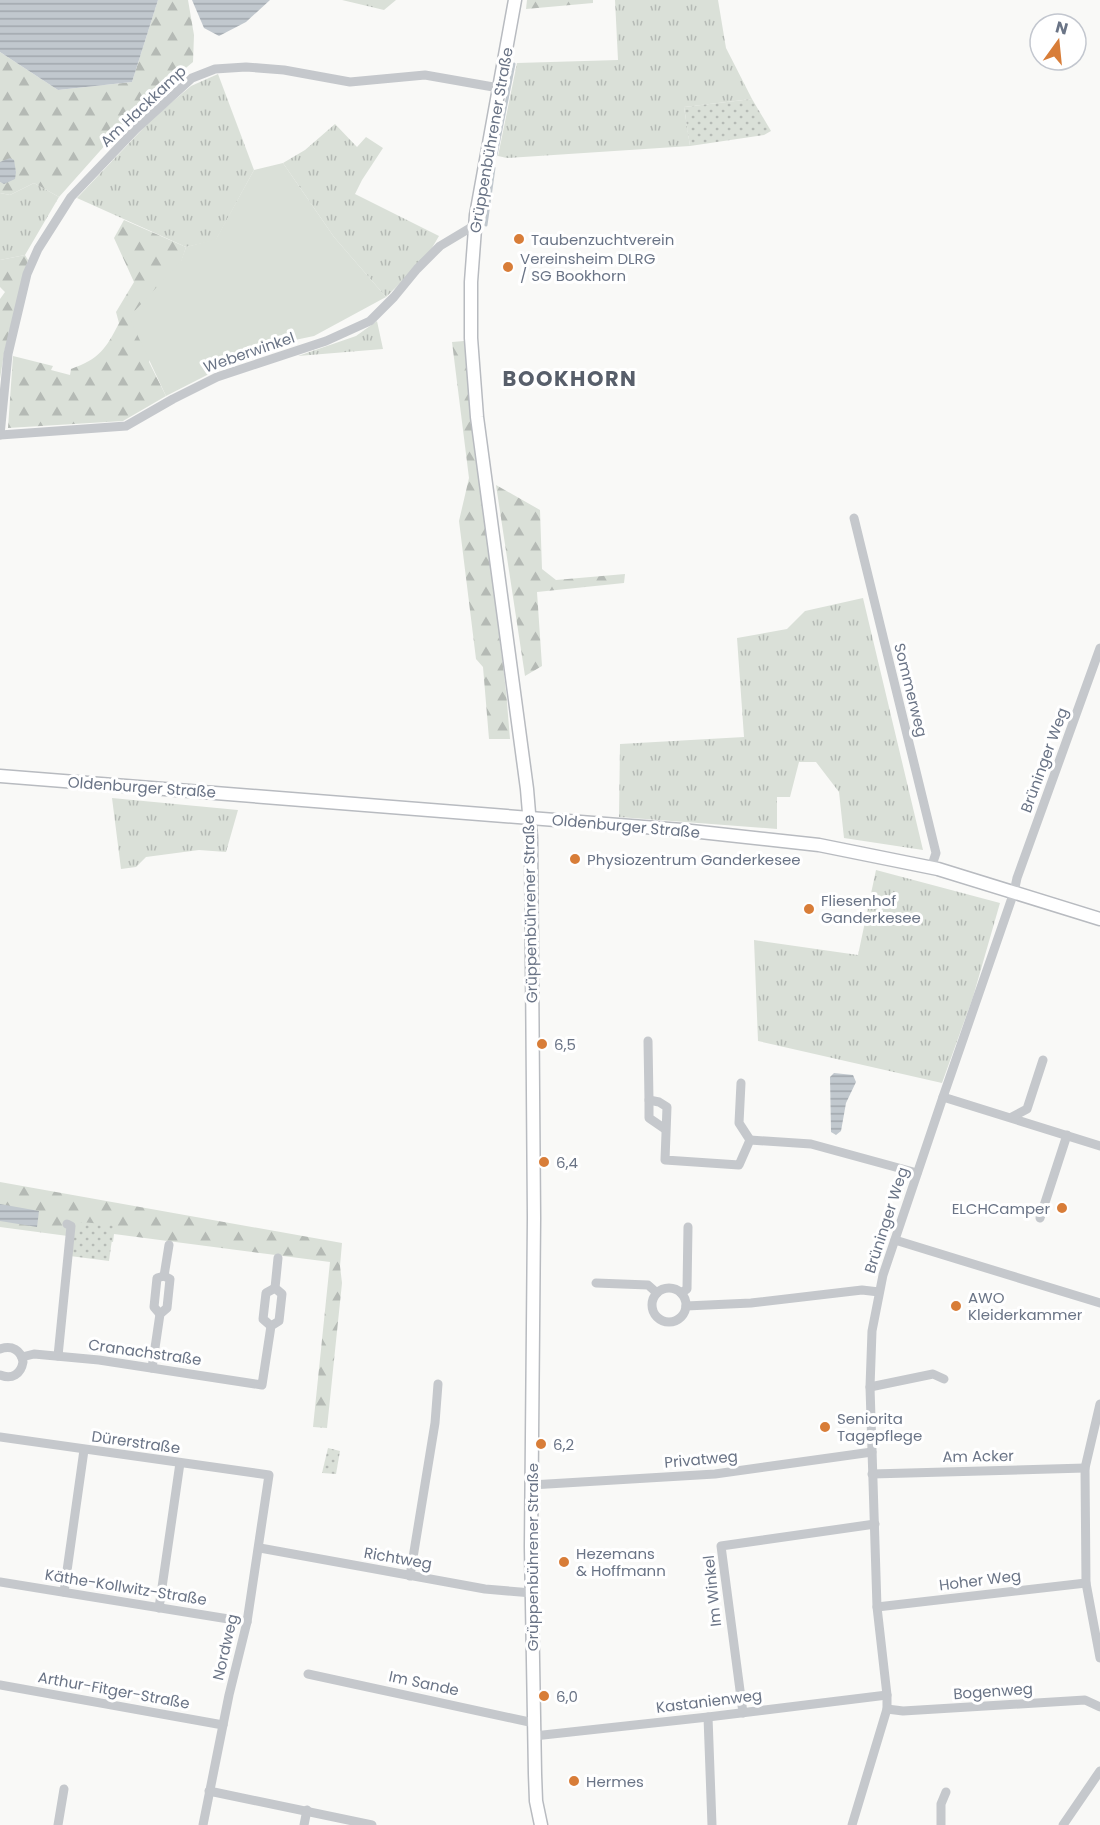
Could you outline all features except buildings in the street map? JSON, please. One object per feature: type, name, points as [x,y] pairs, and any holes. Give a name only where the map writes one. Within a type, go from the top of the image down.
[{"type":"street","name":"Grüppenbührener Straße","points":[[515,0],[475,225],[471,282],[471,338],[477,417],[529,817],[534,1208],[532,1593],[536,1801],[541,1825]]},
{"type":"street","name":"Am Hackkamp","points":[[0,435],[8,354],[27,274],[38,249],[71,197],[136,129],[192,78],[215,69],[246,67],[284,70],[350,82],[425,75],[499,88]]},
{"type":"street","name":"Weberwinkel","points":[[0,435],[126,426],[217,377],[326,341],[370,321],[394,297],[417,268],[440,246],[475,225]]},
{"type":"street","name":"Sommerweg","points":[[854,518],[936,853],[931,868]]},
{"type":"street","name":"Brüninger Weg","points":[[852,1825],[886,1709],[887,1695],[878,1607],[870,1387],[872,1331],[879,1292],[1017,878],[1100,648]]},
{"type":"street","name":"Oldenburger Straße","points":[[0,776],[529,817],[694,831],[810,844],[931,868],[1100,918]]},
{"type":"street","points":[[648,1041],[649,1118],[665,1129]]},
{"type":"street","points":[[1012,1118],[1027,1109],[1042,1060]]},
{"type":"street","points":[[741,1083],[739,1123],[750,1140]]},
{"type":"street","points":[[943,1096],[1100,1146]]},
{"type":"street","points":[[649,1100],[667,1107],[665,1160],[739,1165],[750,1140]]},
{"type":"street","points":[[1027,1109],[1034,1124]]},
{"type":"street","points":[[1040,1218],[1067,1135]]},
{"type":"street","points":[[750,1140],[811,1144],[917,1173]]},
{"type":"street","points":[[58,1356],[70,1238],[70,1226],[67,1224]]},
{"type":"street","points":[[681,1293],[687,1289],[688,1227]]},
{"type":"street","points":[[895,1240],[1100,1303]]},
{"type":"street","points":[[152,1368],[160,1314],[167,1308],[170,1280],[164,1276],[169,1245]]},
{"type":"street","points":[[275,1288],[278,1258]]},
{"type":"street","points":[[596,1283],[648,1285],[657,1293]]},
{"type":"street","points":[[275,1288],[282,1294],[279,1321],[271,1326],[263,1319],[266,1293],[275,1288]]},
{"type":"street","points":[[670,1288],[681,1293],[686,1306],[678,1319],[668,1322],[658,1317],[653,1308],[657,1293],[670,1288]]},
{"type":"street","points":[[686,1306],[751,1303],[862,1290],[879,1292]]},
{"type":"street","name":"Cranachstraße","points":[[22,1357],[34,1354],[58,1356],[262,1385],[271,1326]]},
{"type":"street","points":[[0,1349],[10,1347],[20,1352],[23,1362],[20,1372],[11,1377],[0,1375]]},
{"type":"street","points":[[870,1387],[933,1374],[944,1379]]},
{"type":"street","points":[[410,1576],[435,1423],[438,1384]]},
{"type":"street","points":[[1100,1404],[1085,1468],[1086,1583],[1100,1658]]},
{"type":"street","name":"Dürerstraße","points":[[0,1437],[269,1475]]},
{"type":"street","points":[[64,1592],[84,1450]]},
{"type":"street","name":"Privatweg","points":[[531,1485],[715,1474],[872,1452]]},
{"type":"street","points":[[159,1608],[180,1463]]},
{"type":"street","name":"Am Acker","points":[[872,1474],[1085,1468]]},
{"type":"street","name":"Nordweg","points":[[204,1825],[209,1791],[247,1622],[260,1548],[269,1475]]},
{"type":"street","name":"Im Winkel","points":[[743,1713],[721,1546],[874,1524]]},
{"type":"street","name":"Richtweg","points":[[260,1548],[512,1593],[532,1593]]},
{"type":"street","name":"Käthe-Kollwitz-Straße","points":[[0,1582],[247,1622]]},
{"type":"street","name":"Hoher Weg","points":[[878,1607],[1086,1583]]},
{"type":"street","name":"Im Sande","points":[[308,1674],[534,1722]]},
{"type":"street","name":"Arthur-Fitger-Straße","points":[[0,1685],[223,1725]]},
{"type":"street","name":"Kastanienweg","points":[[534,1736],[887,1695]]},
{"type":"street","name":"Bogenweg","points":[[886,1709],[903,1711],[1085,1700],[1100,1707]]},
{"type":"street","points":[[708,1717],[712,1825]]},
{"type":"street","points":[[1063,1825],[1100,1771]]},
{"type":"street","points":[[57,1825],[64,1789]]},
{"type":"street","points":[[209,1791],[372,1825]]},
{"type":"street","points":[[941,1825],[941,1804],[946,1792]]},
{"type":"street","points":[[304,1825],[307,1810]]},
{"type":"green space","points":[[158,0],[188,0],[194,35],[193,62],[140,106],[59,197],[34,183],[10,195],[0,193],[0,182],[4,184],[16,172],[13,160],[0,162],[0,52],[58,90],[132,82]]},
{"type":"green space","points":[[342,0],[396,0],[384,10]]},
{"type":"green space","points":[[527,0],[593,0],[593,3],[526,9]]},
{"type":"green space","points":[[615,0],[718,0],[726,48],[752,99],[684,107],[690,146],[507,158],[498,156],[517,63],[618,60]]},
{"type":"green space","points":[[218,74],[254,170],[216,240],[186,247],[77,198],[153,118],[191,86]]},
{"type":"green space","points":[[752,99],[771,131],[764,135],[690,146],[684,107]]},
{"type":"green space","points":[[335,124],[357,147],[366,137],[383,148],[355,194],[439,236],[426,258],[386,297],[334,237],[283,163],[305,150]]},
{"type":"green space","points":[[283,163],[334,237],[386,297],[314,336],[271,345],[252,352],[166,396],[129,317],[181,261],[186,247],[216,239],[254,170]]},
{"type":"green space","points":[[34,183],[59,197],[25,255],[0,260],[0,193],[10,195]]},
{"type":"green space","points":[[124,220],[186,247],[149,362],[166,396],[123,421],[8,428],[13,356],[53,366],[51,370],[70,375],[71,369],[101,352],[114,332],[119,323],[116,312],[134,282],[114,238]]},
{"type":"green space","points":[[25,255],[28,260],[4,353],[0,379],[0,299],[5,292],[0,287],[0,260]]},
{"type":"green space","points":[[377,321],[383,349],[298,356],[356,336]]},
{"type":"green space","points":[[464,341],[510,739],[489,739],[483,667],[476,659],[459,521],[469,478],[452,342]]},
{"type":"green space","points":[[496,485],[540,510],[542,569],[556,580],[625,574],[624,583],[537,592],[542,666],[525,676]]},
{"type":"green space","points":[[863,598],[923,850],[844,838],[839,792],[816,762],[799,762],[790,797],[777,797],[777,829],[619,817],[620,744],[744,737],[737,638],[787,629],[805,611]]},
{"type":"green space","points":[[112,798],[238,810],[226,852],[199,850],[146,857],[136,867],[121,869]]},
{"type":"green space","points":[[876,870],[1000,903],[973,997],[942,1083],[758,1041],[754,940],[858,955]]},
{"type":"green space","points":[[0,1182],[342,1243],[340,1266],[342,1283],[327,1428],[313,1427],[330,1262],[114,1234],[113,1242],[0,1227]]},
{"type":"green space","points":[[81,1222],[114,1225],[109,1261],[70,1256],[71,1238]]},
{"type":"green space","points":[[328,1448],[340,1451],[336,1474],[322,1473]]},
{"type":"shaded area","points":[[0,0],[158,0],[132,82],[58,90],[0,52]]},
{"type":"shaded area","points":[[192,0],[270,0],[246,22],[219,36],[204,28]]},
{"type":"shaded area","points":[[10,158],[14,160],[15,179],[4,184],[0,182],[0,162]]},
{"type":"shaded area","points":[[834,1073],[853,1075],[856,1082],[846,1103],[841,1131],[836,1135],[831,1132],[830,1077]]},
{"type":"shaded area","points":[[0,1204],[39,1211],[37,1227],[0,1221]]},
{"type":"waterway","points":[[496,155],[514,64]]},
{"type":"waterway","points":[[486,225],[494,168]]},
{"type":"place","name":"Taubenzuchtverein","points":[[519,239]]},
{"type":"place","name":"Vereinsheim DLRG / SG Bookhorn","points":[[508,267]]},
{"type":"place","name":"Physiozentrum Ganderkesee","points":[[575,859]]},
{"type":"place","name":"Fliesenhof Ganderkesee","points":[[809,909]]},
{"type":"place","name":"6,5","points":[[542,1044]]},
{"type":"place","name":"6,4","points":[[544,1162]]},
{"type":"place","name":"ELCHCamper","points":[[1062,1208]]},
{"type":"place","name":"AWO Kleiderkammer","points":[[956,1306]]},
{"type":"place","name":"Seniorita Tagepflege","points":[[825,1427]]},
{"type":"place","name":"6,2","points":[[541,1444]]},
{"type":"place","name":"Hezemans & Hoffmann","points":[[564,1562]]},
{"type":"place","name":"6,0","points":[[544,1696]]},
{"type":"place","name":"Hermes","points":[[574,1781]]},
{"type":"district","name":"BOOKHORN","points":[[570,378]]}]
